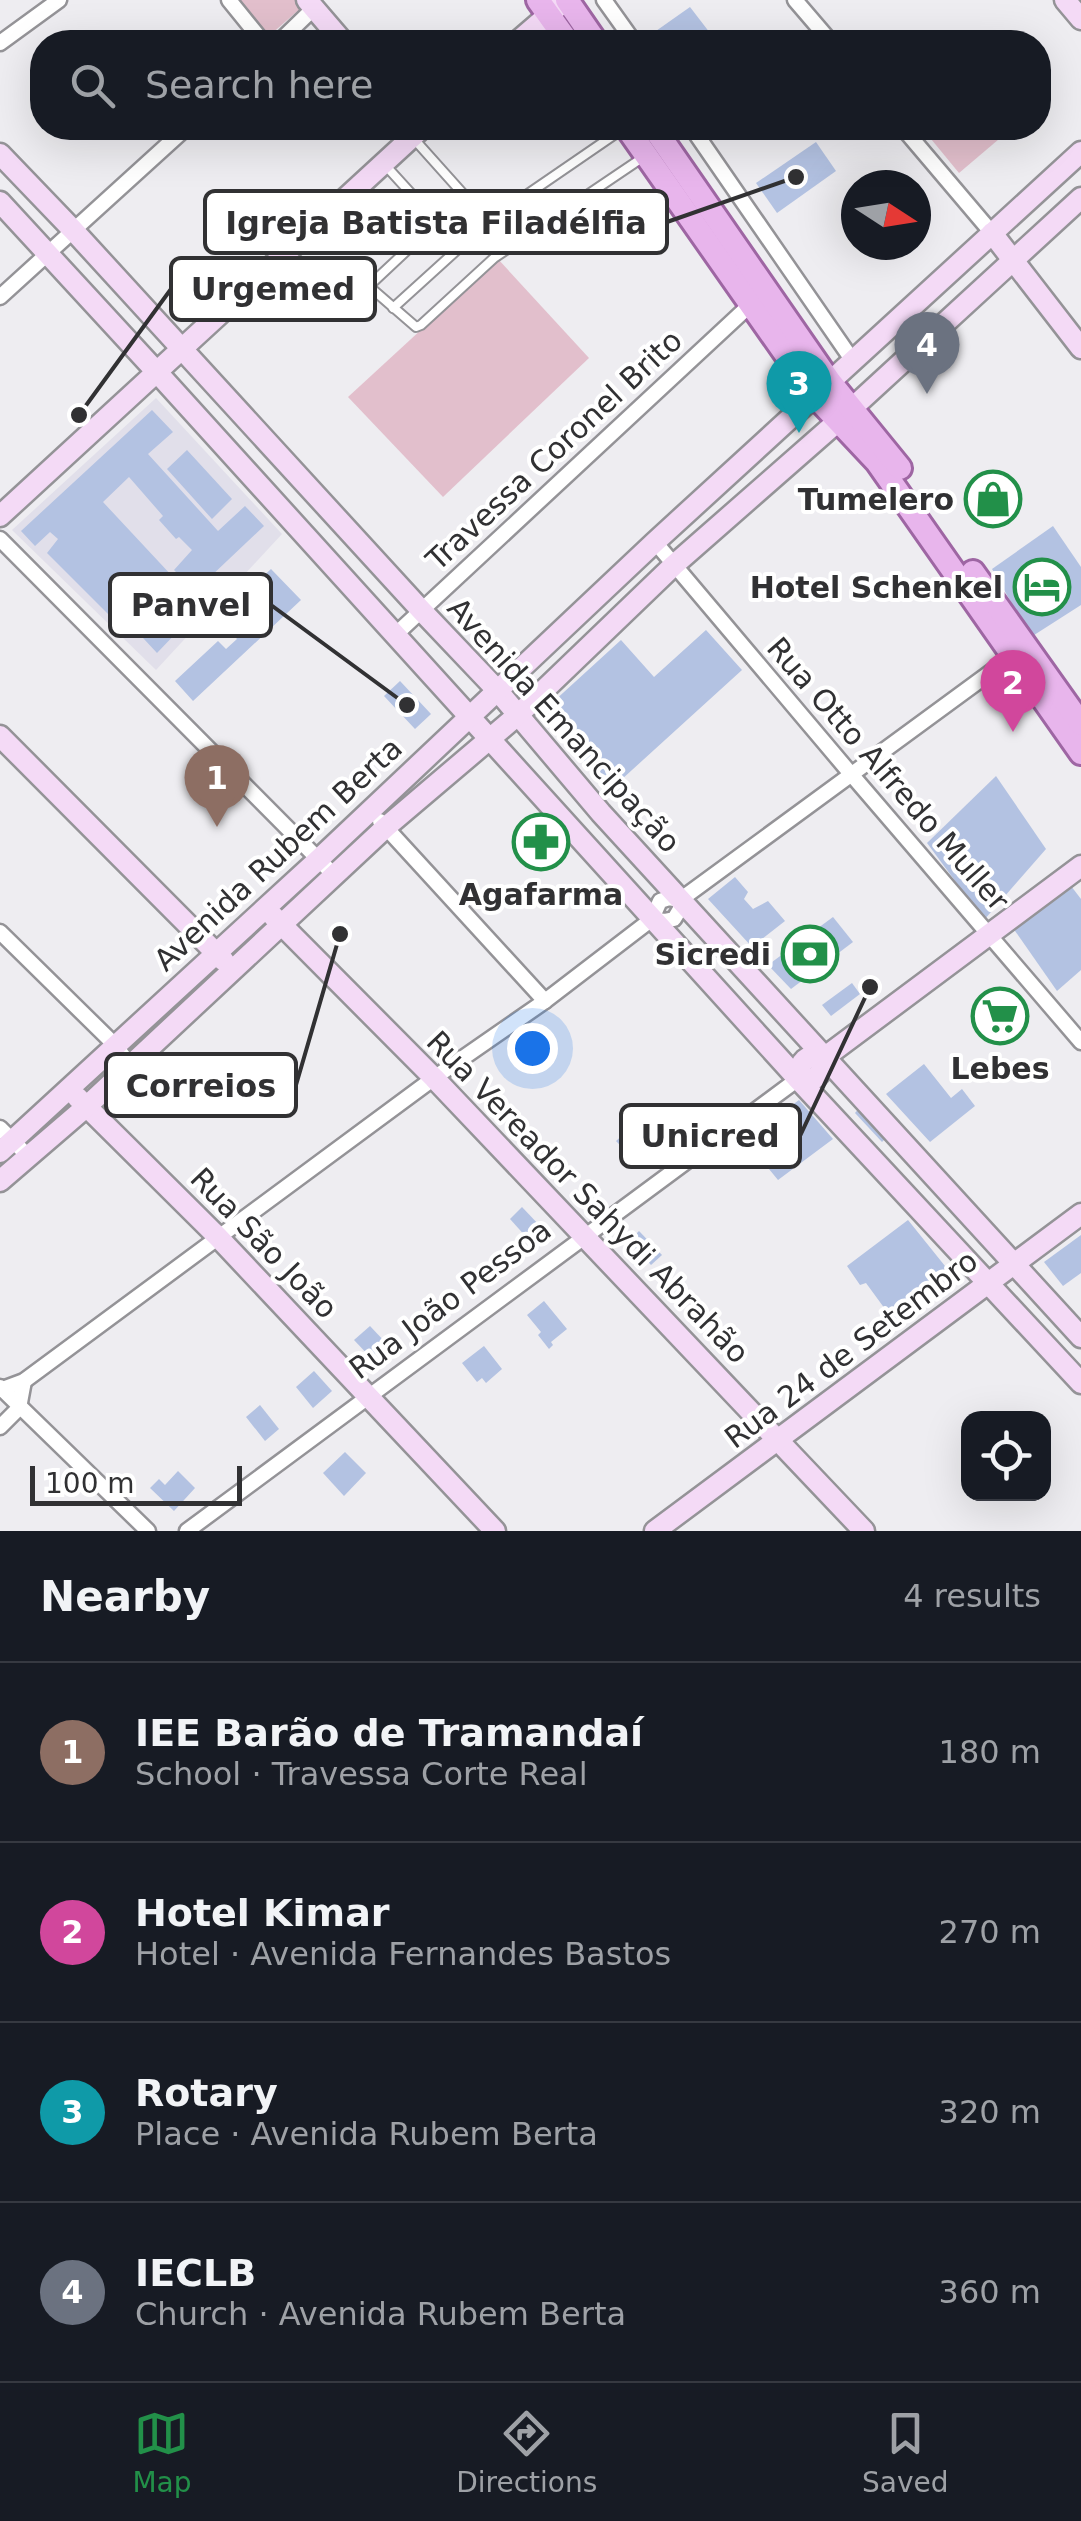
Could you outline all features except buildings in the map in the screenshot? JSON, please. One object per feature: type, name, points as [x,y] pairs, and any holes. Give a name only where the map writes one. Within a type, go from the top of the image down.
[{"type":"main road","points":[[1065,0],[1081,19]]},
{"type":"main road","points":[[310,4],[333,30]]},
{"type":"main road","points":[[529,30],[555,4]]},
{"type":"main road","points":[[555,4],[564,30]]},
{"type":"main road","points":[[555,4],[583,30]]},
{"type":"main road","points":[[0,516],[407,140]]},
{"type":"main road","points":[[635,140],[750,305],[844,415],[1019,651],[1081,724]]},
{"type":"main road","points":[[662,140],[822,389]]},
{"type":"main road","name":"Avenida Rubem Berta","points":[[0,1182],[10,1144],[68,1088],[1081,152]]},
{"type":"main road","name":"Avenida Emancipação","points":[[0,154],[519,714],[601,813],[1081,1337]]},
{"type":"main road","name":"Avenida Rubem Berta","points":[[10,1144],[86,1107],[386,827],[519,714],[674,565],[1081,198]]},
{"type":"main road","points":[[0,202],[798,1080],[1081,1382]]},
{"type":"main road","points":[[992,233],[1081,348]]},
{"type":"main road","points":[[1019,651],[1081,754]]},
{"type":"main road","points":[[0,736],[233,970]]},
{"type":"main road","name":"Rua João Pessoa","points":[[798,1080],[816,1078],[825,1057],[1081,866]]},
{"type":"main road","name":"Rua Vereador Sahydi Abrahão","points":[[265,907],[434,1078],[864,1531]]},
{"type":"main road","name":"Rua São João","points":[[68,1088],[218,1238],[496,1531]]},
{"type":"main road","name":"Rua 24 de Setembro","points":[[655,1531],[1081,1214]]},
{"type":"street","points":[[0,42],[59,0]]},
{"type":"street","points":[[229,0],[253,30]]},
{"type":"street","points":[[604,0],[625,30]]},
{"type":"street","points":[[795,0],[821,30]]},
{"type":"street","points":[[289,30],[310,4]]},
{"type":"street","points":[[0,297],[173,140]]},
{"type":"street","points":[[700,140],[852,361]]},
{"type":"street","points":[[913,140],[992,233]]},
{"type":"street","name":"Travessa Coronel Brito","points":[[395,634],[750,305]]},
{"type":"street","points":[[0,540],[334,875]]},
{"type":"street","name":"Rua Otto Alfredo Muller","points":[[655,542],[1081,1042]]},
{"type":"street","points":[[148,1531],[0,1388],[24,1381],[434,1078],[545,1001],[652,919],[660,901],[680,900],[1019,651]]},
{"type":"street","points":[[370,809],[545,1001]]},
{"type":"street","points":[[0,932],[130,1065]]},
{"type":"street","name":"Rua João Pessoa","points":[[188,1531],[798,1080]]},
{"type":"street","points":[[0,1428],[19,1408],[24,1381]]},
{"type":"lane","points":[[425,140],[465,196],[514,244]]},
{"type":"lane","points":[[394,308],[490,220],[608,140]]},
{"type":"lane","points":[[465,196],[372,283],[372,288],[416,327],[494,258],[646,156]]},
{"type":"lane","points":[[383,163],[437,222]]},
{"type":"shaded area","points":[[239,0],[295,0],[301,8],[276,30],[264,30]]},
{"type":"shaded area","points":[[932,140],[998,140],[959,173]]},
{"type":"shaded area","points":[[498,259],[589,358],[443,497],[348,397]]},
{"type":"shaded area","points":[[156,398],[282,534],[156,670],[12,530]]},
{"type":"place","name":"Igreja Batista Filadélfia","points":[[796,177]]},
{"type":"place","name":"IECLB","points":[[927,394]]},
{"type":"place","name":"Urgemed","points":[[79,415]]},
{"type":"place","name":"Rotary","points":[[799,433]]},
{"type":"place","name":"Tumelero","points":[[993,499]]},
{"type":"place","name":"Hotel Schenkel","points":[[1042,587]]},
{"type":"place","name":"Panvel","points":[[407,705]]},
{"type":"place","name":"Hotel Kimar","points":[[1013,732]]},
{"type":"place","name":"IEE Barão de Tramandaí","points":[[217,827]]},
{"type":"place","name":"Agafarma","points":[[541,842]]},
{"type":"place","name":"Correios","points":[[340,934]]},
{"type":"place","name":"Sicredi","points":[[810,954]]},
{"type":"place","name":"Unicred","points":[[870,987]]},
{"type":"place","name":"Lebes","points":[[1000,1016]]}]
